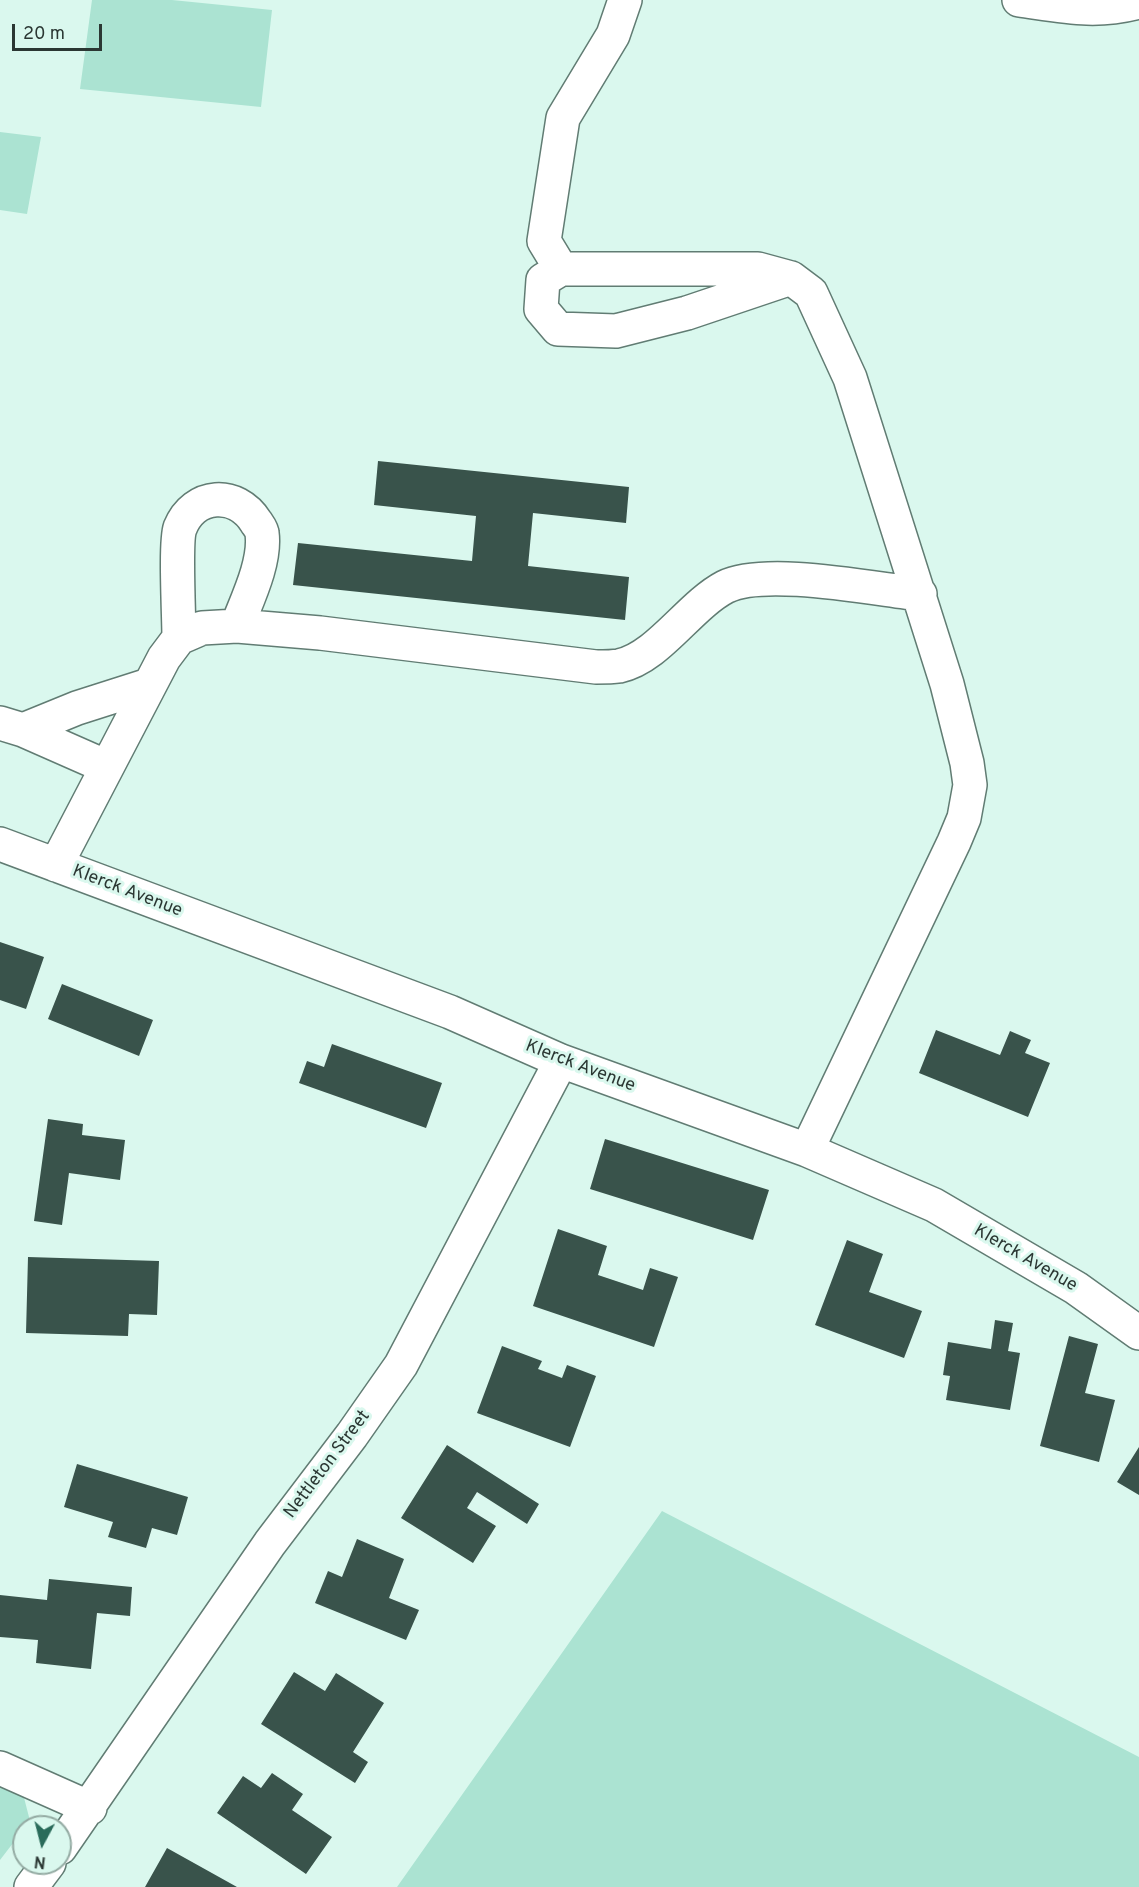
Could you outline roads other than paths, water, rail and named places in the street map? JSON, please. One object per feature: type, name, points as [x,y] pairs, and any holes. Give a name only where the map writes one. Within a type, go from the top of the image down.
[{"type":"street","points":[[561,269],[544,241],[563,118],[613,35],[625,0]]},
{"type":"street","points":[[1019,0],[1092,10],[1116,9],[1139,2]]},
{"type":"street","points":[[791,278],[687,313],[616,331],[558,329],[541,309],[543,280],[561,269],[758,269],[791,278],[811,293],[850,378],[920,594],[968,764],[969,800],[954,842],[807,1150]]},
{"type":"street","points":[[56,865],[149,685],[179,638],[179,530],[190,509],[209,500],[232,502],[249,512],[262,532],[258,570],[237,626]]},
{"type":"street","points":[[179,638],[202,628],[237,626],[608,667],[620,666],[639,658],[725,587],[747,582],[786,579],[920,594]]},
{"type":"street","points":[[12,727],[149,685]]},
{"type":"street","points":[[12,727],[107,767]]},
{"type":"street","name":"Klerck Avenue","points":[[0,844],[450,1012],[561,1061],[807,1150],[934,1205],[1076,1288],[1139,1333]]},
{"type":"street","name":"Nettleton Street","points":[[72,1832],[270,1543],[352,1435],[401,1365],[561,1061]]},
{"type":"street","points":[[0,1768],[90,1808]]}]
